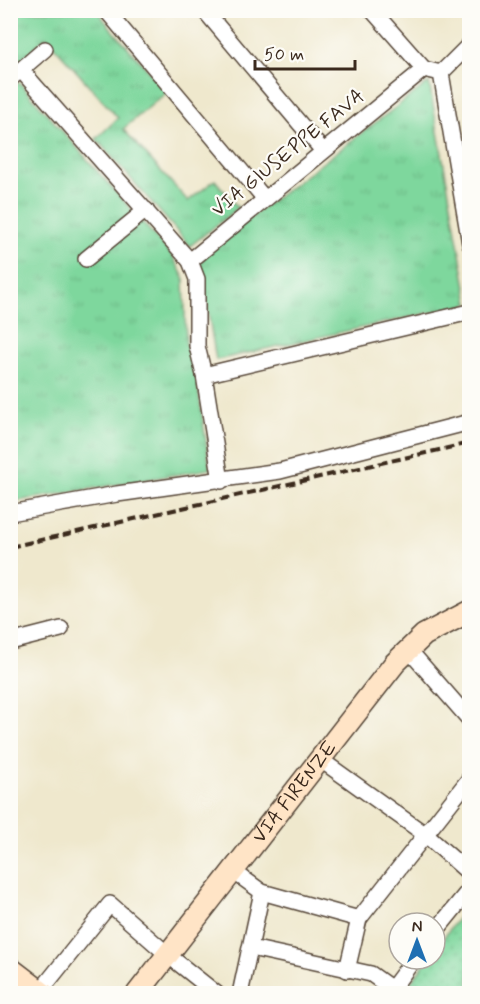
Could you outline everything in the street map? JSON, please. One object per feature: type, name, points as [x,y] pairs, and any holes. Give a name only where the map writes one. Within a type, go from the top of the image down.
[{"type":"street","points":[[106,10],[265,199]]},
{"type":"street","points":[[204,10],[323,151]]},
{"type":"street","points":[[372,10],[424,69],[441,73]]},
{"type":"street","points":[[441,73],[470,44]]},
{"type":"street","points":[[45,49],[16,75],[146,210],[190,261],[197,279],[197,346],[204,375],[221,481]]},
{"type":"street","name":"VIA GIUSEPPE FAVA","points":[[190,261],[424,69]]},
{"type":"street","points":[[441,73],[466,204],[470,244]]},
{"type":"street","points":[[86,259],[146,210]]},
{"type":"street","points":[[204,375],[470,312]]},
{"type":"street","points":[[10,513],[117,494],[280,471],[470,422]]},
{"type":"street","name":"VIA FIRENZE","points":[[137,993],[408,649],[424,635],[470,611]]},
{"type":"street","points":[[10,642],[61,629]]},
{"type":"street","points":[[408,649],[470,720]]},
{"type":"street","points":[[321,760],[425,830],[470,873]]},
{"type":"street","points":[[343,969],[355,918],[470,778]]},
{"type":"street","points":[[232,871],[262,892],[355,918]]},
{"type":"street","points":[[447,917],[470,889]]},
{"type":"street","points":[[240,993],[262,892]]},
{"type":"street","points":[[10,968],[41,993],[110,904],[168,955],[217,993]]},
{"type":"street","points":[[251,948],[371,974],[390,991],[405,971]]},
{"type":"green space","points":[[11,11],[99,11],[104,20],[167,92],[123,129],[188,201],[215,180],[238,208],[190,246],[96,139],[118,118],[46,37],[11,68]]},
{"type":"green space","points":[[19,82],[173,257],[184,278],[186,344],[197,381],[210,469],[11,502],[10,89]]},
{"type":"green space","points":[[429,82],[469,304],[216,360],[200,262],[218,242]]},
{"type":"green space","points":[[458,918],[469,927],[469,993],[403,993],[419,971],[447,971],[447,933]]},
{"type":"railway","points":[[10,547],[470,443]]}]
